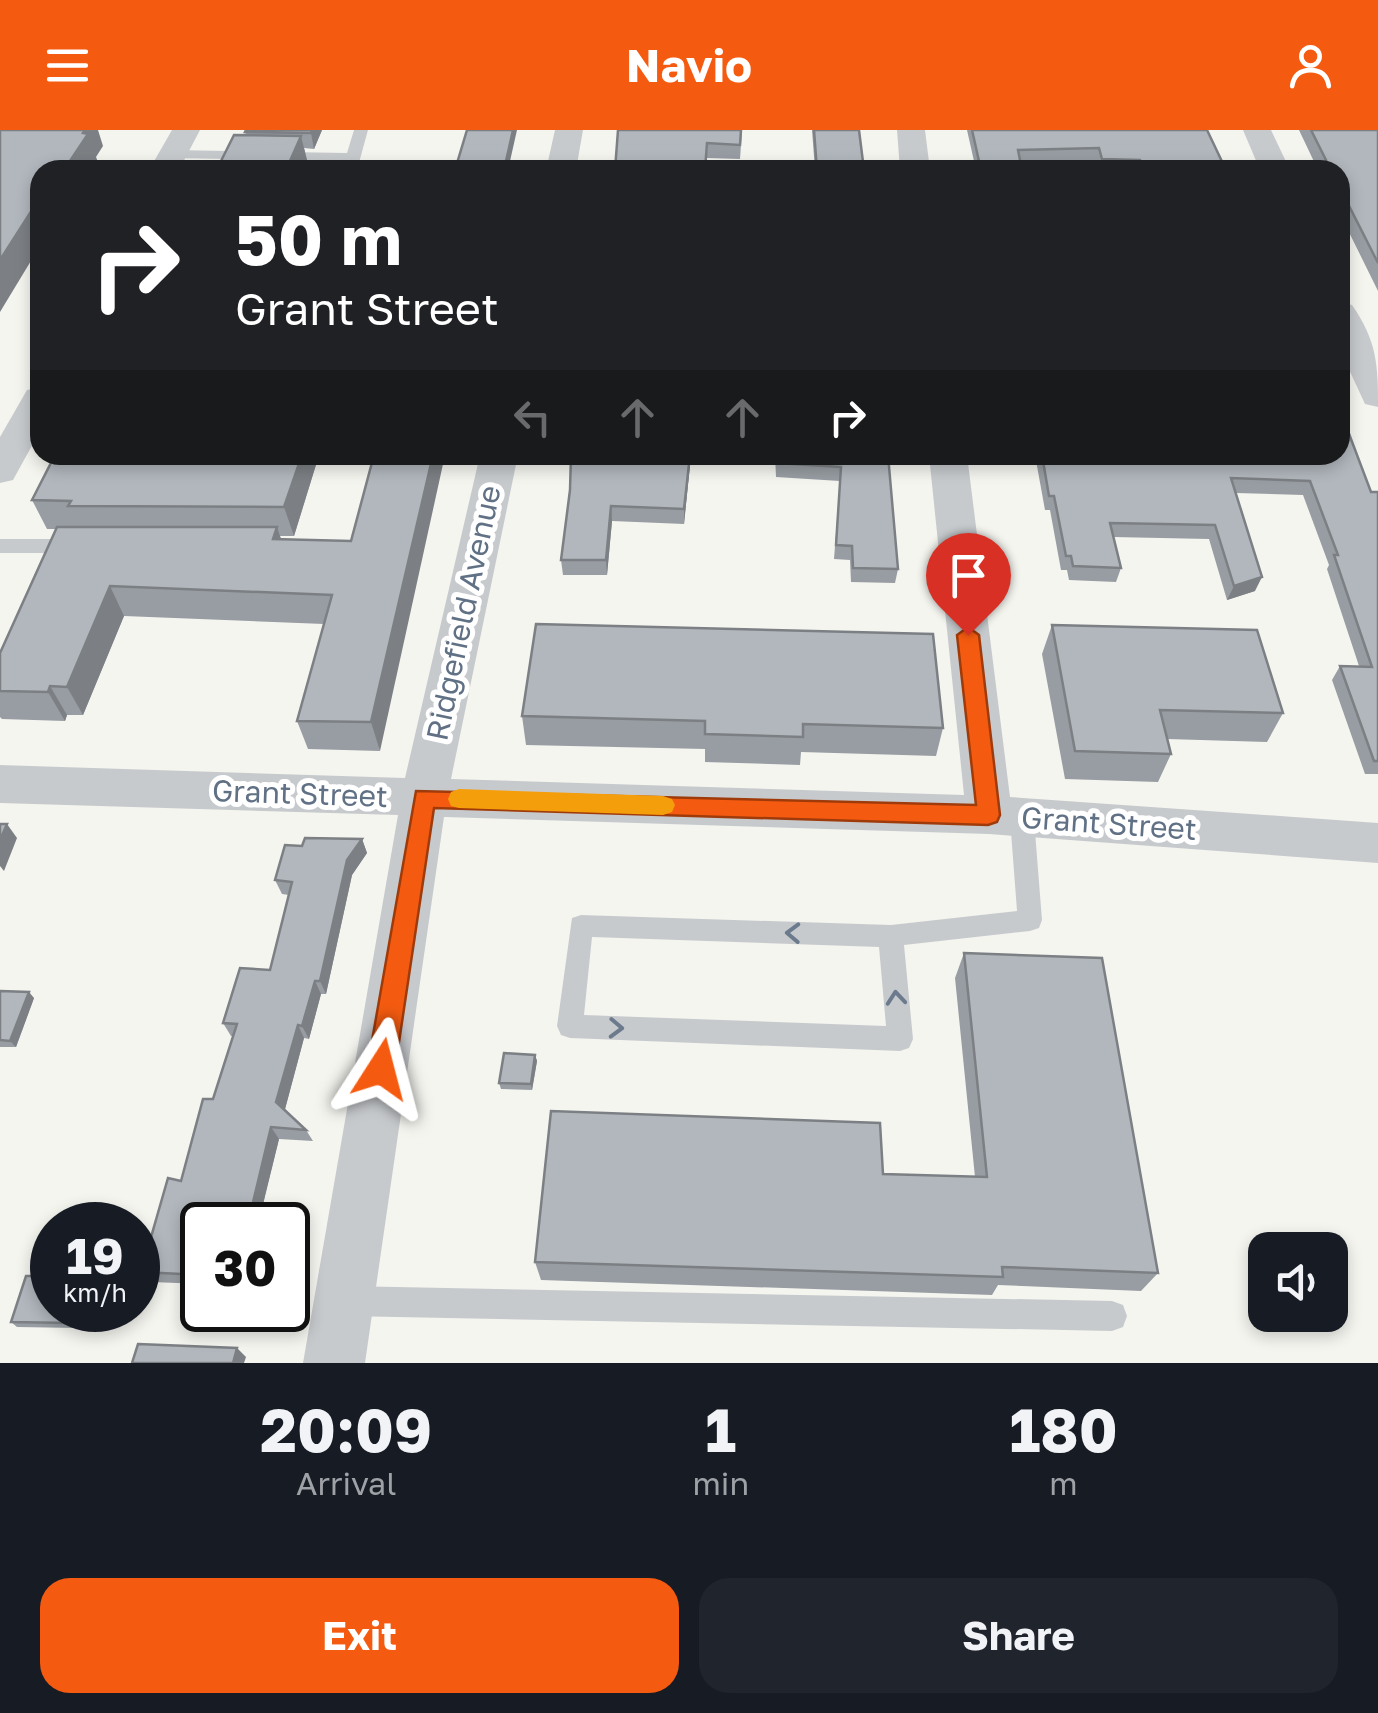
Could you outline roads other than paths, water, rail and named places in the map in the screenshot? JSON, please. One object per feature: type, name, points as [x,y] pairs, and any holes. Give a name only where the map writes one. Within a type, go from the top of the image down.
[{"type":"street","points":[[562,160],[569,130]]},
{"type":"street","points":[[911,130],[914,160]]},
{"type":"street","points":[[1257,130],[1270,160]]},
{"type":"street","points":[[1350,334],[1378,396]]},
{"type":"street","points":[[0,471],[30,416]]},
{"type":"street","name":"Ridgefield Avenue","points":[[334,1363],[424,798],[496,465]]},
{"type":"street","points":[[950,465],[1005,817]]},
{"type":"street","name":"Grant Street","points":[[0,784],[1005,817],[1378,843]]},
{"type":"lane","points":[[352,160],[361,130]]},
{"type":"lane","points":[[175,151],[307,160]]},
{"type":"lane","points":[[0,546],[97,546]]},
{"type":"lane","points":[[891,936],[900,1039],[570,1026],[582,926],[891,936],[1030,920],[1005,817]]},
{"type":"lane","points":[[344,1301],[1112,1316]]}]
